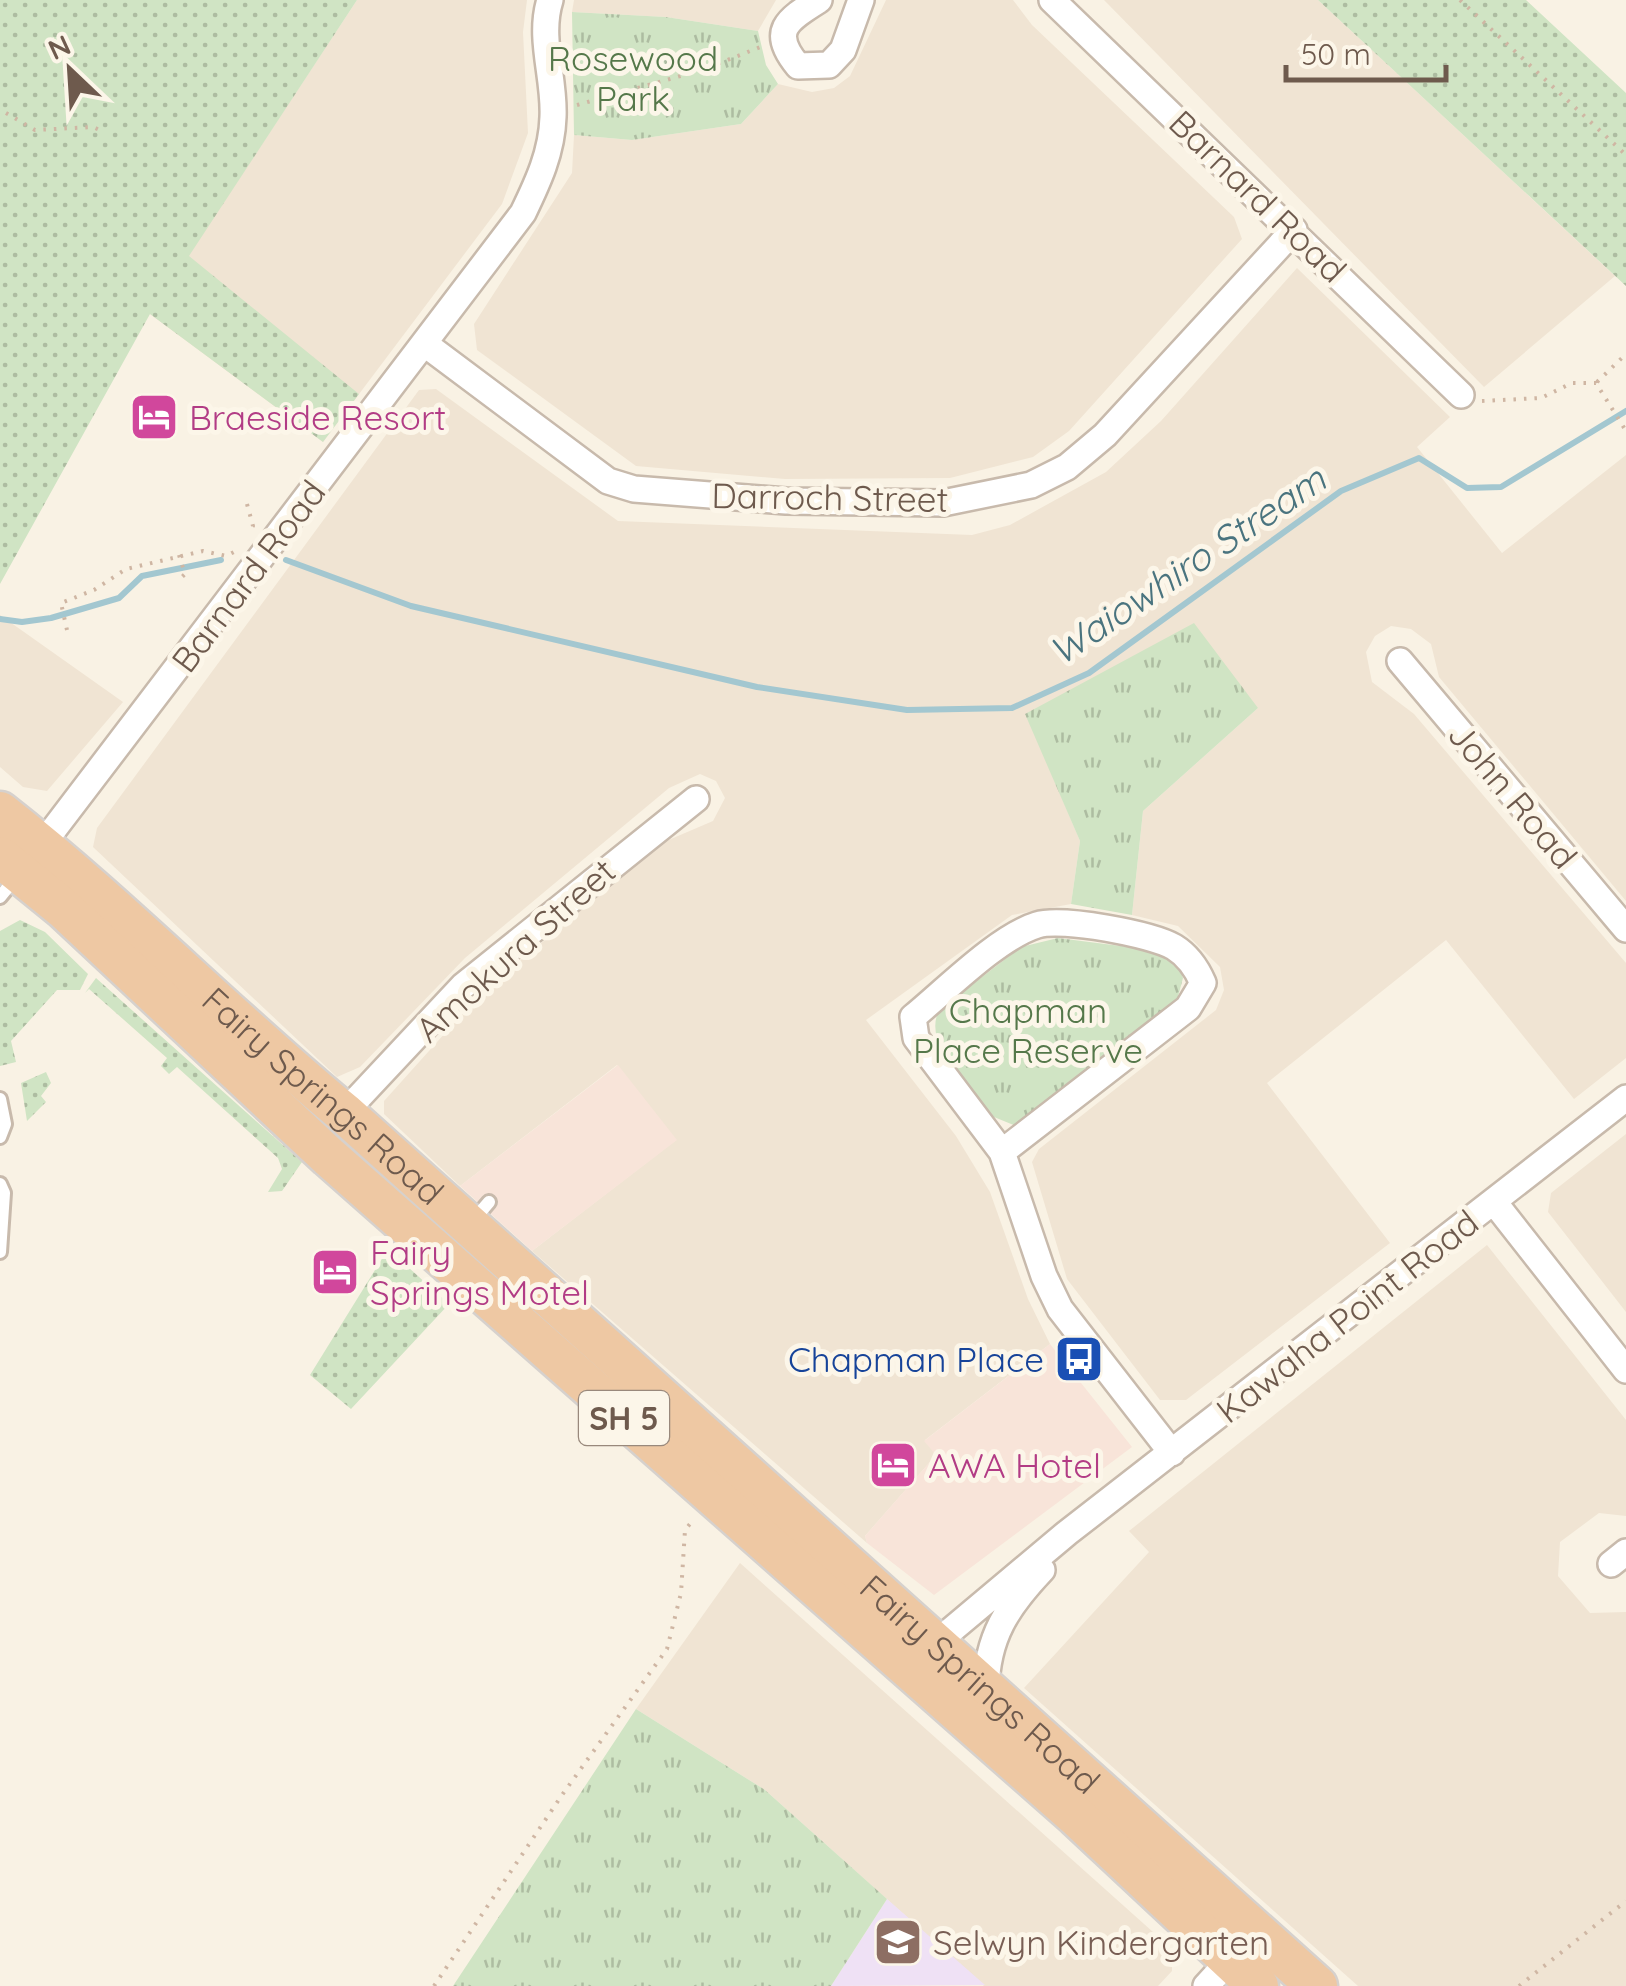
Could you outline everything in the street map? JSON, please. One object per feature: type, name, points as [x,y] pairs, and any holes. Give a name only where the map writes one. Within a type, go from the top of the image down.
[{"type":"highway","name":"Fairy Springs Road","points":[[0,812],[15,868],[457,1271],[714,1497],[922,1656],[986,1688],[1318,1986]]},
{"type":"highway","name":"Fairy Springs Road","points":[[15,868],[261,1045],[478,1214],[922,1656],[1231,1978]]},
{"type":"highway","points":[[344,1113],[333,1127],[337,1140],[427,1222],[457,1271]]},
{"type":"highway","name":"SH 5","points":[[628,1422],[639,1406],[644,1383]]},
{"type":"street","name":"Barnard Road","points":[[15,868],[523,213],[542,173],[554,113],[547,66],[550,0]]},
{"type":"street","points":[[819,0],[790,18],[783,32],[784,49],[798,66],[828,65],[843,50],[861,0]]},
{"type":"street","name":"Barnard Road","points":[[1052,0],[1462,394]]},
{"type":"street","name":"Darroch Street","points":[[425,344],[608,481],[634,489],[786,501],[943,504],[1031,485],[1066,467],[1105,435],[1294,230]]},
{"type":"street","name":"John Road","points":[[1400,662],[1626,929]]},
{"type":"street","name":"Amokura Street","points":[[344,1113],[464,986],[696,799]]},
{"type":"street","points":[[1002,1152],[1188,1008],[1203,982],[1176,948],[1070,924],[1039,924],[1012,938],[913,1017],[916,1038],[1002,1152],[1044,1276],[1060,1309],[1172,1454]]},
{"type":"street","name":"Kawaha Point Road","points":[[922,1656],[1067,1533],[1626,1098]]},
{"type":"street","points":[[1494,1202],[1626,1370]]},
{"type":"street","name":"Kawaha Point Road","points":[[986,1688],[986,1658],[999,1622],[1049,1563],[1067,1533]]},
{"type":"street","points":[[1231,1978],[1255,1930]]},
{"type":"lane","points":[[0,1099],[6,1124],[0,1138]]},
{"type":"lane","points":[[0,1184],[4,1193],[0,1252]]},
{"type":"path","points":[[1460,0],[1626,155]]},
{"type":"path","points":[[554,113],[702,70],[770,43],[784,49]]},
{"type":"path","points":[[6,113],[35,130],[93,128],[104,132]]},
{"type":"path","points":[[1462,394],[1462,402],[1542,398],[1572,383],[1596,383],[1626,354]]},
{"type":"path","points":[[1596,383],[1625,429]]},
{"type":"path","points":[[67,630],[61,603],[94,590],[118,572],[204,551],[233,554],[252,526],[247,504]]},
{"type":"path","points":[[179,555],[182,577]]},
{"type":"path","points":[[434,1986],[562,1795],[667,1649],[681,1593],[684,1530],[714,1497]]},
{"type":"path","points":[[1519,1986],[1626,1901]]},
{"type":"shaded area","points":[[357,0],[527,0],[523,32],[528,133],[502,204],[323,442],[150,314]]},
{"type":"shaded area","points":[[574,0],[776,0],[758,31],[666,17],[572,12]]},
{"type":"shaded area","points":[[886,0],[1013,0],[1032,25],[1234,217],[1242,239],[1069,431],[1033,457],[950,478],[785,479],[636,466],[477,350],[474,324],[572,173],[574,135],[632,140],[741,124],[778,84],[812,92],[834,88],[850,76]]},
{"type":"shaded area","points":[[1104,0],[1318,0],[1615,276],[1484,387]]},
{"type":"shaded area","points":[[1297,268],[1450,417],[1417,447],[1502,553],[1626,455],[1626,901],[1439,677],[1431,644],[1411,629],[1391,626],[1375,636],[1366,652],[1372,682],[1414,714],[1626,963],[1626,1058],[1574,1099],[1446,940],[1267,1083],[1390,1243],[1186,1400],[1160,1400],[1067,1279],[1032,1162],[1039,1149],[1216,1010],[1224,990],[1220,967],[1178,926],[1132,915],[1143,811],[1258,708],[1026,713],[1080,841],[1071,904],[1012,915],[866,1020],[956,1136],[990,1192],[1028,1299],[1050,1344],[925,1440],[937,1454],[865,1536],[867,1543],[532,1251],[676,1140],[617,1065],[460,1186],[384,1114],[384,1101],[482,992],[664,842],[713,821],[725,798],[716,781],[700,774],[669,788],[465,958],[360,1067],[337,1077],[93,847],[97,828],[419,390],[436,389],[618,521],[972,535],[1010,525],[1106,472],[1161,421]]},
{"type":"shaded area","points":[[0,615],[123,702],[47,791],[23,787],[0,767]]},
{"type":"shaded area","points":[[618,1065],[677,1140],[532,1251],[460,1186]]},
{"type":"shaded area","points":[[1626,1134],[1626,1312],[1548,1212],[1551,1193]]},
{"type":"shaded area","points":[[1487,1245],[1626,1420],[1626,1516],[1599,1513],[1560,1542],[1558,1576],[1590,1613],[1626,1612],[1626,1986],[1358,1986],[1024,1688],[1149,1552],[1129,1531]]},
{"type":"shaded area","points":[[1050,1344],[1132,1447],[934,1595],[867,1543],[865,1536],[936,1455],[924,1441]]},
{"type":"shaded area","points":[[740,1563],[1172,1949],[1172,1971],[1158,1986],[984,1986],[765,1790],[636,1709]]},
{"type":"shaded area","name":"Selwyn Kindergarten","points":[[887,1899],[985,1985],[831,1986]]},
{"type":"green space","points":[[0,0],[357,0],[189,256],[359,394],[323,442],[150,314],[0,584]]},
{"type":"green space","points":[[1318,0],[1526,0],[1626,93],[1626,286]]},
{"type":"green space","name":"Rosewood Park","points":[[572,12],[666,17],[758,31],[766,65],[778,84],[741,124],[632,140],[574,135]]},
{"type":"green space","points":[[1194,623],[1258,708],[1143,811],[1132,915],[1071,904],[1080,841],[1025,714]]},
{"type":"green space","points":[[20,920],[45,932],[88,974],[80,990],[57,990],[11,1041],[16,1062],[0,1066],[0,931]]},
{"type":"green space","name":"Chapman Place Reserve","points":[[1058,938],[1152,950],[1178,965],[1183,978],[1176,1004],[1016,1126],[994,1117],[963,1081],[943,1053],[935,1024],[939,1010],[1021,947]]},
{"type":"green space","points":[[96,978],[302,1162],[282,1191],[268,1192],[282,1169],[278,1158],[177,1067],[169,1074],[161,1066],[167,1058],[89,989],[85,993]]},
{"type":"green space","points":[[46,1072],[51,1083],[41,1096],[46,1102],[27,1121],[21,1083]]},
{"type":"green space","points":[[388,1249],[449,1304],[351,1409],[310,1375]]},
{"type":"green space","points":[[636,1709],[765,1790],[887,1899],[831,1986],[453,1986]]},
{"type":"waterway","name":"Waiowhiro Stream","points":[[286,560],[411,606],[757,687],[907,710],[1012,708],[1089,673],[1341,491],[1419,458],[1467,488],[1501,487],[1626,411]]},
{"type":"waterway","name":"Waiowhiro Stream","points":[[0,619],[22,622],[51,618],[119,598],[142,576],[221,560]]},
{"type":"place","name":"Braeside Resort","points":[[154,417]]},
{"type":"place","name":"Fairy Springs Motel","points":[[335,1272]]},
{"type":"place","name":"Chapman Place","points":[[1079,1359]]},
{"type":"place","name":"AWA Hotel","points":[[893,1465]]},
{"type":"place","name":"Selwyn Kindergarten","points":[[898,1942]]}]
